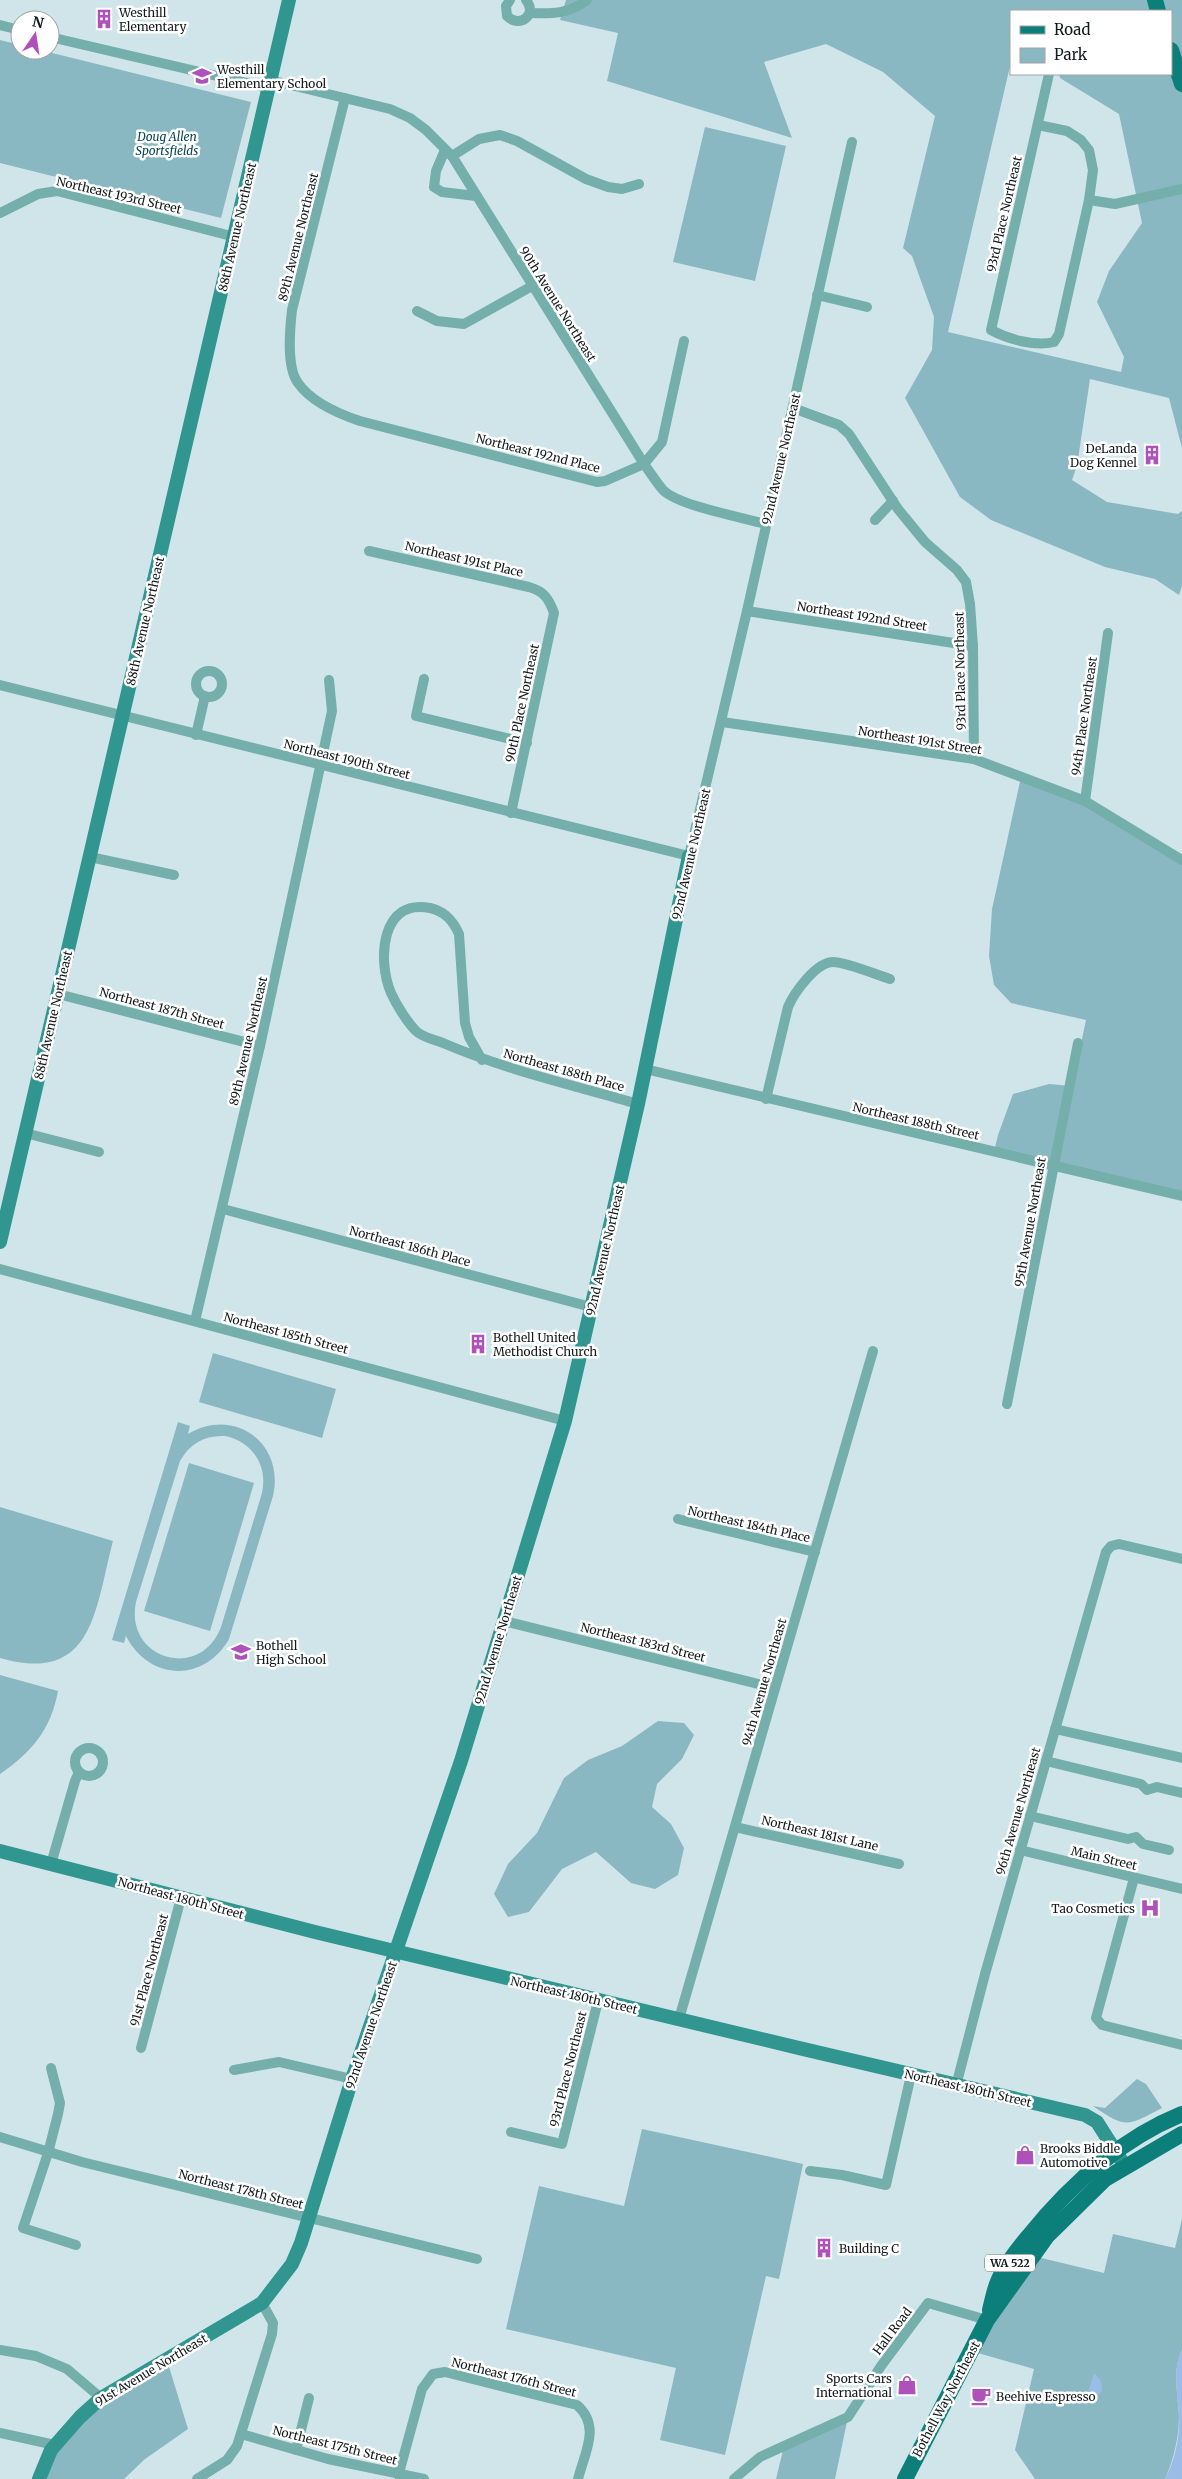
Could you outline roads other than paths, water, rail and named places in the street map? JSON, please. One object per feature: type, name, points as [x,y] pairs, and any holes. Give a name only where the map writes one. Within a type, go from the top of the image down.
[{"type":"main road","points":[[1172,53],[1182,84]]},
{"type":"main road","name":"Bothell Way Northeast","points":[[987,2320],[997,2283],[1019,2248],[1068,2192],[1115,2151],[1146,2132],[1182,2114]]},
{"type":"main road","name":"Bothell Way Northeast","points":[[905,2479],[987,2320],[1047,2236],[1105,2179],[1182,2134]]},
{"type":"street","name":"88th Avenue Northeast","points":[[0,1242],[289,0]]},
{"type":"street","points":[[509,1],[506,6],[507,16],[515,22],[524,20],[530,13],[526,0]]},
{"type":"street","points":[[530,13],[557,14],[576,8],[587,0]]},
{"type":"street","name":"90th Avenue Northeast","points":[[60,39],[269,84],[345,98],[390,109],[410,118],[426,130],[449,153],[644,464]]},
{"type":"street","name":"93rd Place Northeast","points":[[1049,75],[990,330],[1020,340],[1048,344],[1054,342],[1059,334],[1089,200]]},
{"type":"street","name":"89th Avenue Northeast","points":[[297,382],[290,352],[292,310],[345,98]]},
{"type":"street","points":[[1038,125],[1068,131],[1081,140],[1089,150],[1093,170],[1089,200],[1115,204],[1182,189]]},
{"type":"street","points":[[476,196],[442,192],[434,187],[436,171],[449,153],[490,135],[500,135],[518,141],[586,179],[608,187],[622,189],[639,184]]},
{"type":"street","name":"92nd Avenue Northeast","points":[[262,2303],[292,2264],[310,2219],[352,2079],[461,1761],[565,1421],[638,1104],[689,856],[722,722],[852,142]]},
{"type":"street","name":"Northeast 193rd Street","points":[[0,213],[38,194],[58,192],[235,236]]},
{"type":"street","points":[[417,311],[436,321],[464,324],[532,286]]},
{"type":"street","points":[[817,296],[867,307]]},
{"type":"street","points":[[684,341],[662,442],[644,464],[663,490],[676,499],[766,524]]},
{"type":"street","name":"Northeast 192nd Place","points":[[297,382],[315,399],[338,414],[597,482],[605,481],[644,464]]},
{"type":"street","points":[[793,408],[839,425],[849,434],[893,501],[875,520]]},
{"type":"street","name":"93rd Place Northeast","points":[[893,501],[925,542],[957,570],[966,582],[970,604],[973,646],[974,759]]},
{"type":"street","name":"Northeast 191st Place","points":[[369,551],[529,587],[538,590],[550,600]]},
{"type":"street","name":"90th Place Northeast","points":[[511,813],[554,613],[550,600]]},
{"type":"street","name":"Northeast 192nd Street","points":[[747,611],[973,646]]},
{"type":"street","name":"94th Place Northeast","points":[[1085,801],[1108,633]]},
{"type":"street","points":[[424,679],[416,716],[527,742]]},
{"type":"street","name":"89th Avenue Northeast","points":[[195,1321],[260,1046],[332,711],[329,680]]},
{"type":"street","name":"Northeast 190th Street","points":[[0,685],[320,766],[689,856]]},
{"type":"street","points":[[196,735],[205,696]]},
{"type":"street","name":"Northeast 191st Street","points":[[722,722],[974,759],[1085,801],[1182,860]]},
{"type":"street","points":[[90,856],[174,875]]},
{"type":"street","name":"Northeast 188th Place","points":[[482,1060],[469,1037],[465,1022],[459,934],[454,923],[446,915],[434,909],[421,906],[407,907],[393,920],[385,935],[384,968],[391,993],[416,1032],[482,1060],[638,1104]]},
{"type":"street","points":[[766,1099],[788,1007],[793,995],[808,978],[821,966],[833,962],[890,979]]},
{"type":"street","name":"Northeast 187th Street","points":[[58,994],[260,1046]]},
{"type":"street","name":"95th Avenue Northeast","points":[[1008,1404],[1052,1165],[1078,1044]]},
{"type":"street","name":"Northeast 188th Street","points":[[645,1069],[766,1099],[1182,1195]]},
{"type":"street","points":[[25,1133],[99,1152]]},
{"type":"street","name":"Northeast 186th Place","points":[[223,1209],[592,1307]]},
{"type":"street","name":"Northeast 185th Street","points":[[0,1269],[565,1421]]},
{"type":"street","name":"94th Avenue Northeast","points":[[679,2019],[873,1351]]},
{"type":"street","name":"Northeast 184th Place","points":[[678,1519],[814,1552]]},
{"type":"street","name":"96th Avenue Northeast","points":[[956,2086],[1020,1850],[1103,1562],[1111,1546],[1119,1544],[1182,1559]]},
{"type":"street","name":"Northeast 183rd Street","points":[[504,1621],[775,1688]]},
{"type":"street","points":[[1055,1729],[1182,1758]]},
{"type":"street","points":[[1046,1761],[1141,1784],[1147,1790],[1158,1787],[1182,1793]]},
{"type":"street","points":[[51,1864],[79,1772]]},
{"type":"street","points":[[1030,1816],[1128,1840],[1136,1837],[1143,1844],[1168,1850]]},
{"type":"street","name":"Northeast 181st Lane","points":[[735,1826],[899,1864]]},
{"type":"street","name":"Main Street","points":[[1020,1850],[1182,1889]]},
{"type":"street","name":"Northeast 180th Street","points":[[0,1851],[181,1898],[598,2001],[826,2056],[1085,2115],[1097,2122],[1125,2166]]},
{"type":"street","points":[[1134,1878],[1096,2018],[1102,2025],[1182,2045]]},
{"type":"street","name":"91st Place Northeast","points":[[141,2048],[181,1898]]},
{"type":"street","name":"93rd Place Northeast","points":[[511,2132],[562,2144],[598,2001]]},
{"type":"street","points":[[234,2070],[279,2062],[352,2079]]},
{"type":"street","points":[[51,2068],[60,2103],[48,2153],[23,2228],[76,2245]]},
{"type":"street","points":[[810,2171],[842,2175],[886,2185],[911,2075]]},
{"type":"street","name":"Northeast 178th Street","points":[[0,2137],[48,2153],[477,2259]]},
{"type":"street","points":[[197,2479],[227,2460],[237,2446],[272,2334],[273,2323],[262,2303]]},
{"type":"street","name":"91st Avenue Northeast","points":[[39,2479],[55,2445],[101,2398],[262,2303]]},
{"type":"street","name":"Hall Road","points":[[734,2479],[760,2457],[848,2417],[880,2366],[928,2303],[987,2320]]},
{"type":"street","points":[[0,2350],[36,2356],[67,2368],[101,2398]]},
{"type":"street","name":"Northeast 176th Street","points":[[400,2476],[422,2390],[433,2374],[445,2372],[577,2405],[586,2413],[591,2429],[578,2479]]},
{"type":"street","points":[[296,2450],[309,2398]]},
{"type":"street","points":[[0,2432],[55,2445]]},
{"type":"street","name":"Northeast 175th Street","points":[[241,2434],[400,2476],[424,2479]]},
{"type":"place","name":"Westhill Elementary","points":[[104,19]]},
{"type":"place","name":"Westhill Elementary School","points":[[202,76]]},
{"type":"place","name":"DeLanda Dog Kennel","points":[[1152,455]]},
{"type":"place","name":"Bothell United Methodist Church","points":[[478,1344]]},
{"type":"place","name":"Bothell High School","points":[[241,1652]]},
{"type":"place","name":"Tao Cosmetics","points":[[1150,1908]]},
{"type":"place","name":"Brooks Biddle Automotive","points":[[1025,2155]]},
{"type":"place","name":"Building C","points":[[824,2248]]},
{"type":"place","name":"Sports Cars International","points":[[907,2385]]},
{"type":"place","name":"Beehive Espresso","points":[[981,2396]]},
{"type":"park label","name":"Doug Allen Sportsfields","points":[[167,143]]}]
